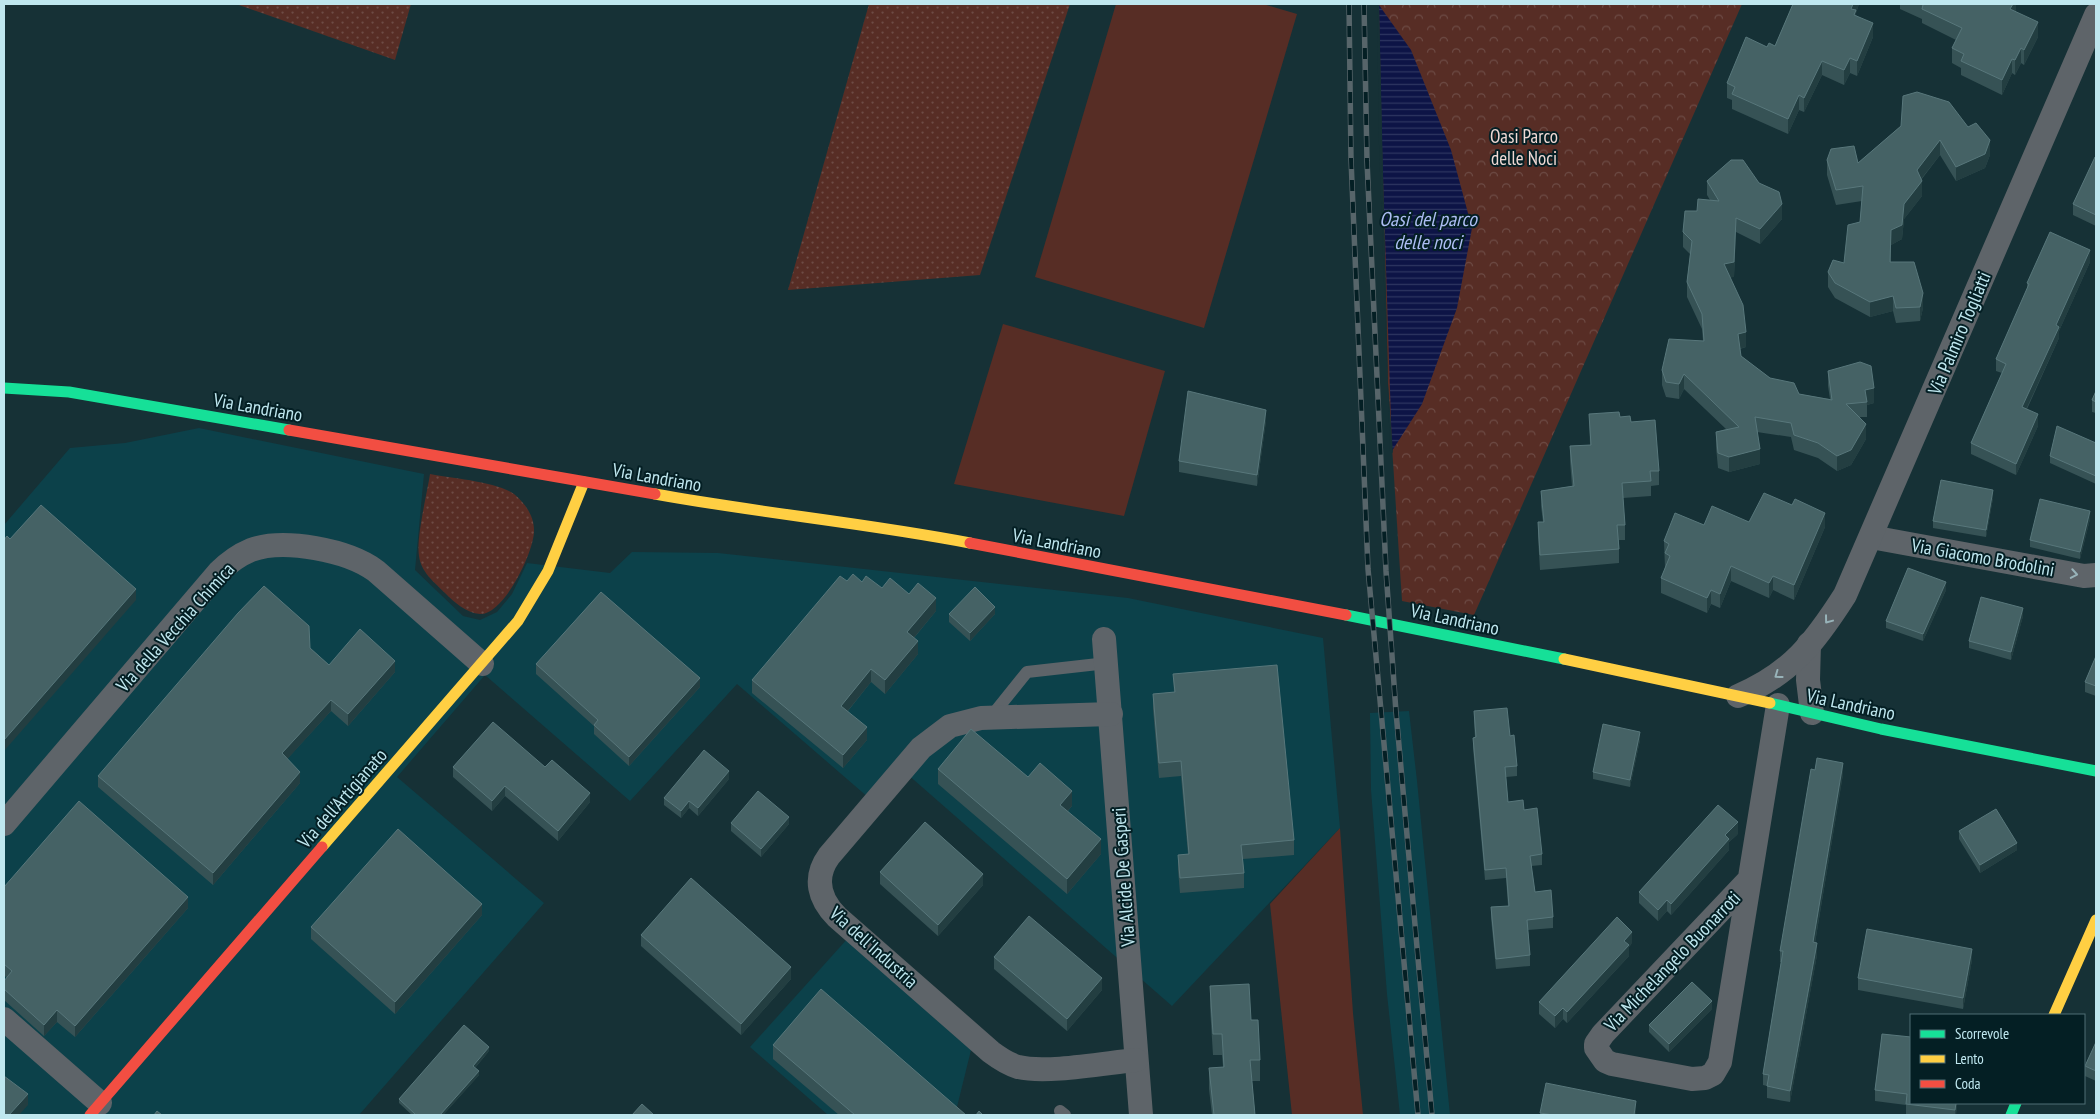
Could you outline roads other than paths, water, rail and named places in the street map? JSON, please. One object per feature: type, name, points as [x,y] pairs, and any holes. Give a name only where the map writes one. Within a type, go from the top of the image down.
[{"type":"street","name":"Via Palmiro Togliatti","points":[[1738,696],[1776,677],[1793,662],[1829,619],[1845,595],[2096,15]]},
{"type":"street","name":"Via Landriano","points":[[4,388],[69,392],[721,506],[923,534],[1124,574],[1426,630],[1738,696],[1881,729],[2096,771]]},
{"type":"street","name":"Via dell'Artigianato","points":[[95,1109],[482,664],[528,607],[555,558],[584,482]]},
{"type":"street","name":"Via Giacomo Brodolini","points":[[1871,537],[2084,576],[2096,575]]},
{"type":"street","name":"Via della Vecchia Chimica","points":[[4,824],[219,572],[232,561],[250,551],[268,546],[329,550],[360,561],[376,571],[482,664]]},
{"type":"street","name":"Via Alcide De Gasperi","points":[[1104,639],[1141,1115]]},
{"type":"street","points":[[1809,644],[1808,680],[1812,713]]},
{"type":"street","name":"Via Michelangelo Buonarroti","points":[[1749,880],[1598,1040],[1596,1048],[1605,1061],[1619,1066],[1692,1079],[1705,1078],[1716,1069],[1722,1056],[1778,705]]},
{"type":"street","name":"Via dell'Industria","points":[[1111,714],[972,719],[950,726],[921,748],[824,863],[818,885],[821,895],[837,917],[991,1052],[1006,1062],[1037,1070],[1136,1060]]},
{"type":"street","points":[[2054,1014],[2096,920]]},
{"type":"street","points":[[4,1019],[95,1109]]},
{"type":"lane","points":[[990,718],[1027,672],[1106,662]]},
{"type":"water","name":"Oasi del parco delle noci","points":[[1379,5],[1411,50],[1451,150],[1472,228],[1457,308],[1422,404],[1392,451],[1382,145]]},
{"type":"railway","points":[[1349,4],[1351,159],[1368,569],[1418,1115]]},
{"type":"railway","points":[[1364,4],[1367,161],[1386,571],[1396,712],[1432,1115]]},
{"type":"park label","name":"Oasi Parco delle Noci","points":[[1524,147]]}]
